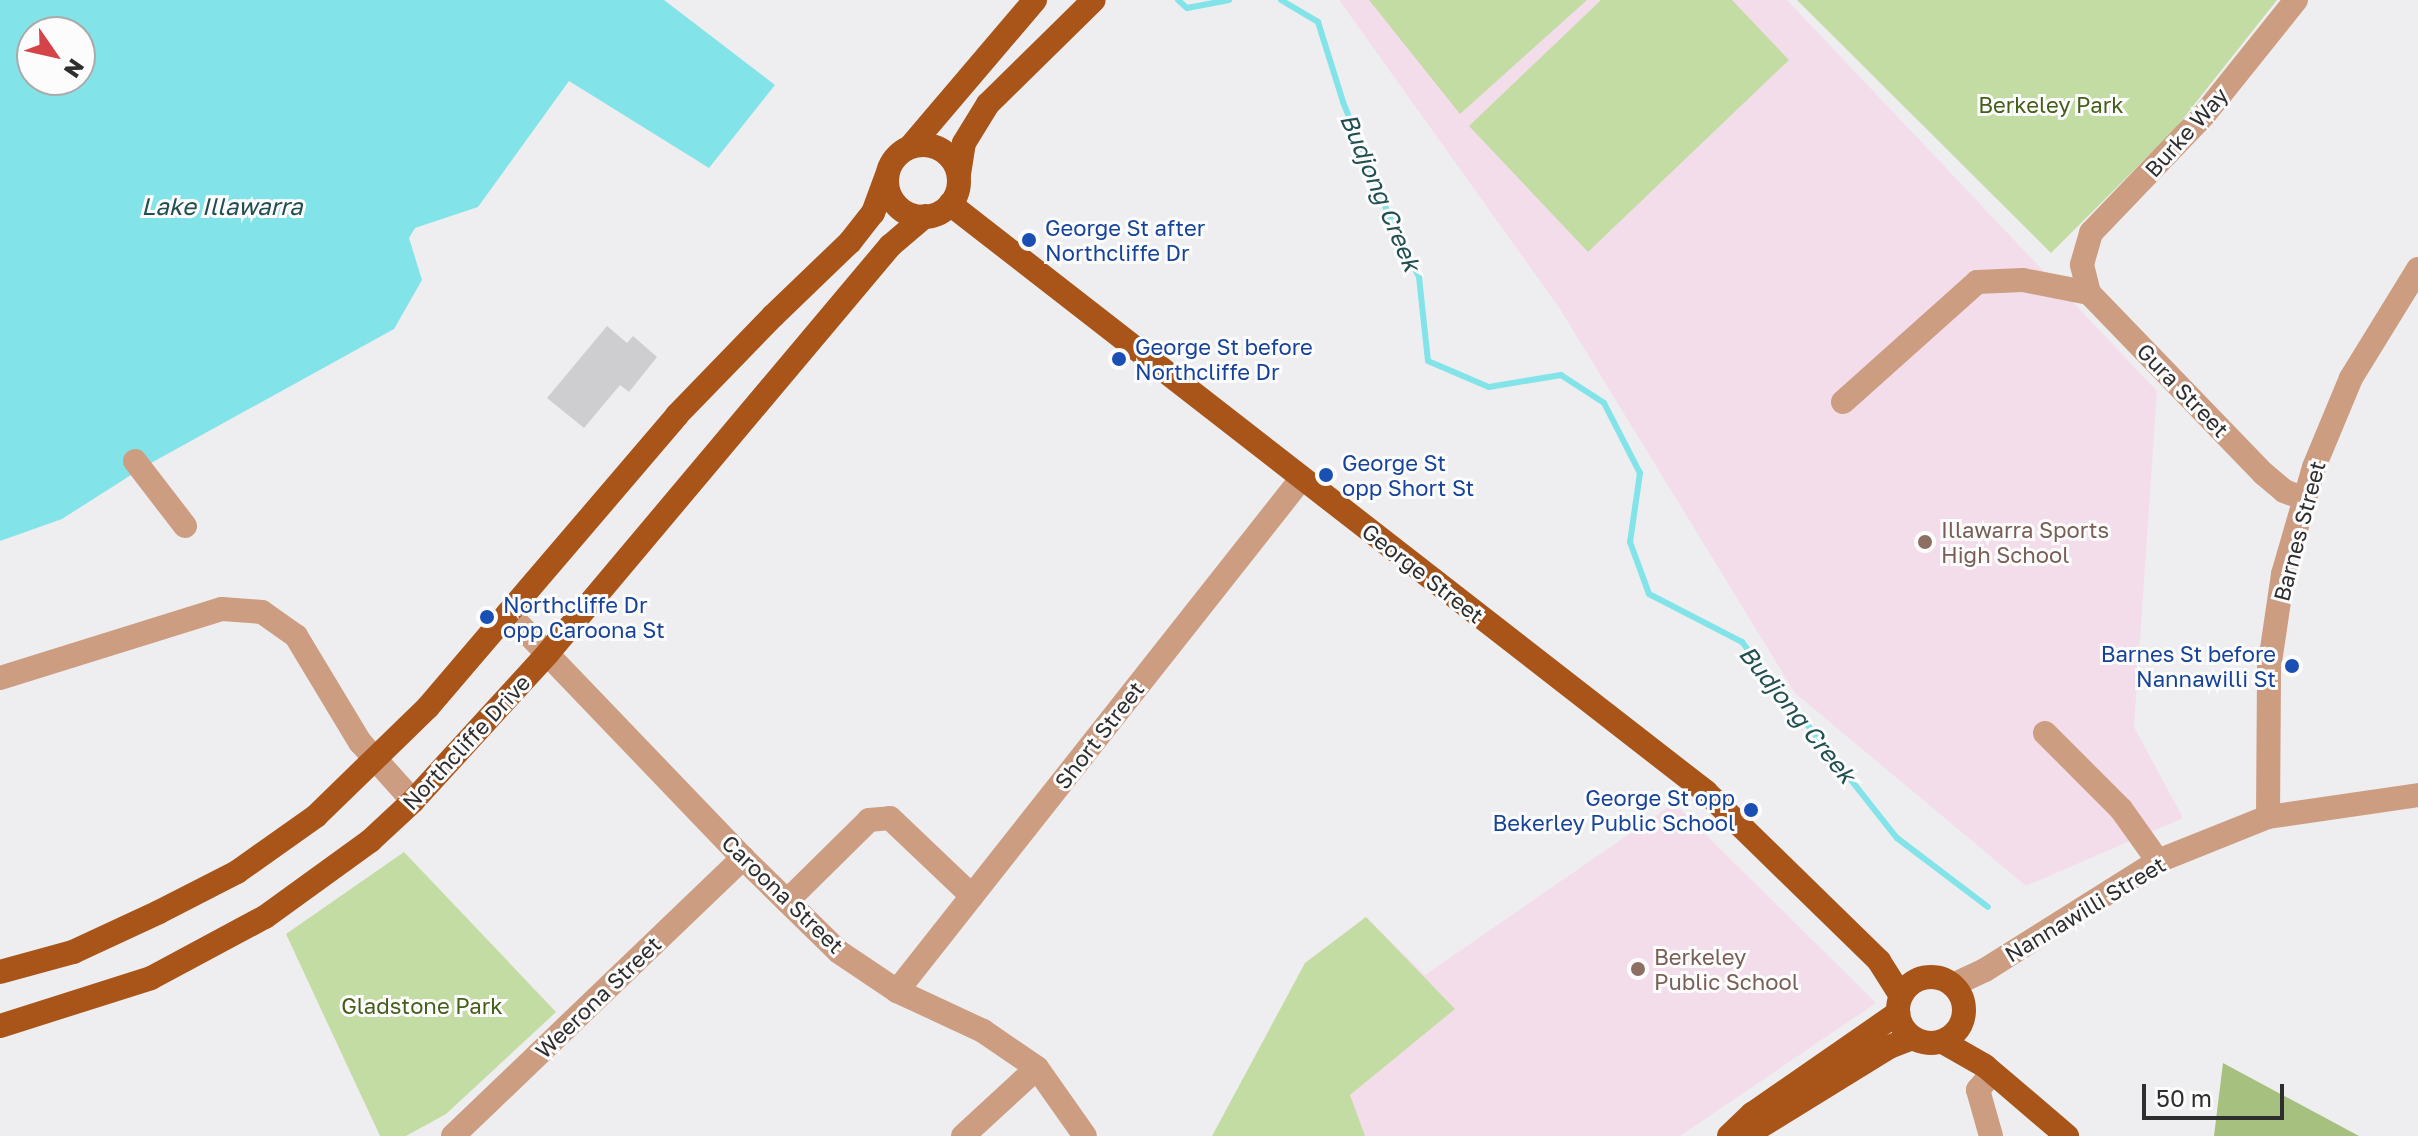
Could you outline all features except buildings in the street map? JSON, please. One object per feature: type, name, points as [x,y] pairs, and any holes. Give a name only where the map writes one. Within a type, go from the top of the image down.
[{"type":"main road","points":[[0,972],[73,952],[237,872],[316,816],[428,707],[677,415],[850,242],[873,213],[896,158],[910,147],[1035,0]]},
{"type":"main road","points":[[887,175],[887,186],[896,205],[915,216],[935,215],[950,204],[956,195],[964,143],[988,104],[1094,0]]},
{"type":"main road","points":[[910,147],[920,145],[941,149],[955,164],[959,174]]},
{"type":"main road","name":"George Street","points":[[950,204],[1714,799],[1879,961],[1919,979]]},
{"type":"main road","name":"Northcliffe Drive","points":[[0,1026],[151,978],[207,950],[265,917],[334,869],[413,801],[548,653],[890,246],[925,216]]},
{"type":"main road","name":"George Street","points":[[1879,961],[1899,1005]]},
{"type":"main road","points":[[1729,1136],[1752,1114],[1899,1005],[1919,979],[1937,978],[1958,994],[1951,1035]]},
{"type":"main road","points":[[1899,1005],[1902,1027],[1912,1038],[1932,1044],[1951,1035]]},
{"type":"main road","points":[[1951,1035],[2067,1136]]},
{"type":"main road","points":[[1745,1136],[1889,1047],[1912,1038]]},
{"type":"street","name":"Burke Way","points":[[2082,265],[2091,233],[2204,115],[2296,0]]},
{"type":"street","name":"Gura Street","points":[[2082,265],[2089,293],[2264,474],[2284,491],[2305,499]]},
{"type":"street","name":"Barnes Street","points":[[2268,817],[2269,669],[2283,574],[2305,499],[2351,378],[2418,269]]},
{"type":"street","points":[[1843,402],[1977,282],[2023,280],[2089,293]]},
{"type":"street","points":[[135,461],[185,526]]},
{"type":"street","name":"Short Street","points":[[897,991],[1301,479]]},
{"type":"street","points":[[0,678],[222,609],[262,612],[296,636],[360,742],[413,801]]},
{"type":"street","name":"Caroona Street","points":[[508,613],[743,858],[839,952],[897,991],[983,1031],[1037,1068],[1085,1136]]},
{"type":"street","points":[[2045,733],[2121,809],[2158,861]]},
{"type":"street","name":"Nannawilli Street","points":[[1958,994],[1985,970],[2158,861],[2268,817],[2418,795]]},
{"type":"street","points":[[787,901],[869,820],[890,818],[972,896]]},
{"type":"street","name":"Weerona Street","points":[[455,1136],[743,858]]},
{"type":"street","points":[[963,1136],[1037,1068]]},
{"type":"street","points":[[1989,1070],[1978,1090],[1991,1136]]},
{"type":"shaded area","name":"Illawarra Sports High School","points":[[1339,0],[1787,0],[2157,391],[2134,727],[2183,818],[2026,886],[1795,693],[1560,309]]},
{"type":"shaded area","name":"Berkeley Public School","points":[[1674,803],[1876,1003],[1680,1136],[1213,1136],[1305,963],[1366,917],[1425,975]]},
{"type":"green space","points":[[1369,0],[1587,0],[1460,114]]},
{"type":"green space","points":[[1601,0],[1732,0],[1789,60],[1588,252],[1469,126]]},
{"type":"green space","name":"Berkeley Park","points":[[1797,0],[2277,0],[2174,130],[2051,253]]},
{"type":"green space","name":"Gladstone Park","points":[[404,852],[556,1012],[446,1114],[406,1136],[380,1136],[286,934]]},
{"type":"green space","points":[[1366,917],[1455,1009],[1350,1095],[1365,1136],[1212,1136],[1305,963]]},
{"type":"green space","points":[[2223,1063],[2359,1136],[2214,1136]]},
{"type":"water","name":"Lake Illawarra","points":[[0,0],[664,0],[775,85],[709,168],[569,81],[478,207],[415,228],[409,238],[422,280],[394,329],[142,468],[62,519],[0,541]]},
{"type":"waterway","name":"Budjong Creek","points":[[1178,0],[1187,8],[1229,0]]},
{"type":"waterway","name":"Budjong Creek","points":[[1281,0],[1318,22],[1343,102],[1389,216],[1419,277],[1428,361],[1489,387],[1561,375],[1604,403],[1640,473],[1630,542],[1649,594],[1742,642],[1897,838],[1988,907]]},
{"type":"place","name":"George St after Northcliffe Dr","points":[[1029,240]]},
{"type":"place","name":"George St before Northcliffe Dr","points":[[1119,359]]},
{"type":"place","name":"George St opp Short St","points":[[1326,475]]},
{"type":"place","name":"Illawarra Sports High School","points":[[1925,542]]},
{"type":"place","name":"Northcliffe Dr opp Caroona St","points":[[487,617]]},
{"type":"place","name":"Barnes St before Nannawilli St","points":[[2292,666]]},
{"type":"place","name":"George St opp Bekerley Public School","points":[[1751,810]]},
{"type":"place","name":"Berkeley Public School","points":[[1638,969]]}]
